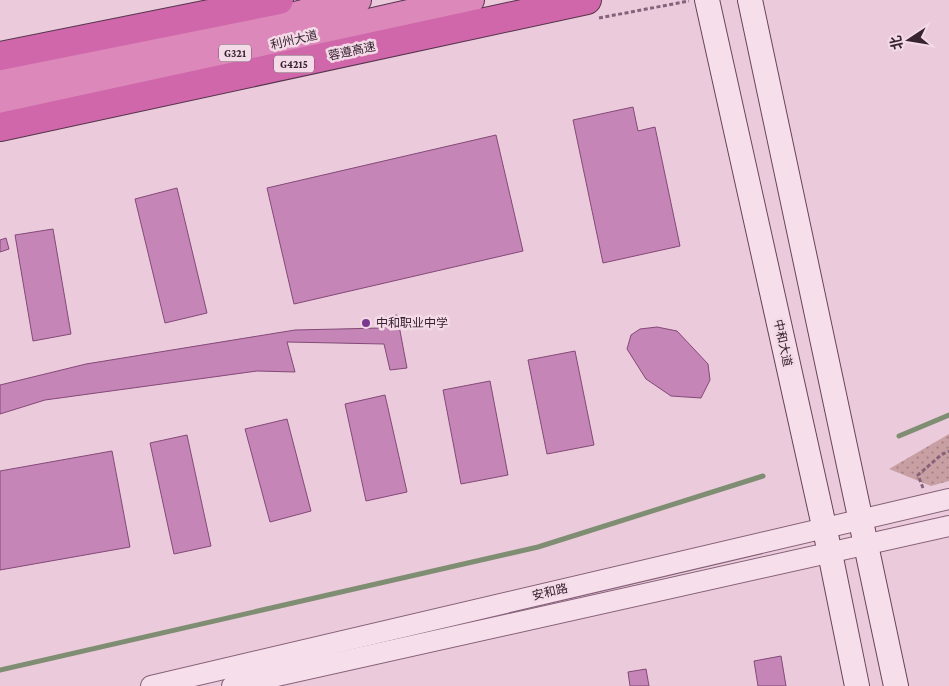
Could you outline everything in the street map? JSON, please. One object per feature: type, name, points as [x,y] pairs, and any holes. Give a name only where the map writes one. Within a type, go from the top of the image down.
[{"type":"highway","points":[[0,56],[279,0]]},
{"type":"highway","name":"利州大道","points":[[0,80],[226,34],[357,0]]},
{"type":"highway","name":"利州大道","points":[[0,104],[158,71],[470,0]]},
{"type":"highway","name":"蓉遵高速","points":[[0,127],[587,0]]},
{"type":"main road","name":"中和大道","points":[[707,0],[830,553],[857,686]]},
{"type":"main road","points":[[750,0],[862,518],[896,686]]},
{"type":"street","name":"安和路","points":[[232,686],[260,676],[824,527],[949,498]]},
{"type":"street","name":"安和路","points":[[151,686],[260,676],[949,526]]},
{"type":"path","points":[[928,503],[918,474],[941,455],[949,451]]},
{"type":"shaded area","points":[[949,434],[949,481],[931,486],[889,469]]},
{"type":"building","points":[[633,107],[638,131],[655,127],[680,246],[603,263],[573,120]]},
{"type":"building","points":[[496,135],[523,251],[294,304],[267,188]]},
{"type":"building","points":[[177,188],[207,313],[165,323],[135,199]]},
{"type":"building","points":[[53,229],[71,334],[33,341],[15,235]]},
{"type":"building","points":[[6,238],[9,249],[0,252],[0,240]]},
{"type":"building","points":[[397,315],[407,368],[390,370],[384,344],[287,342],[295,372],[257,371],[45,400],[0,414],[0,385],[86,364],[295,330],[382,328],[381,318]]},
{"type":"building","points":[[657,327],[677,331],[708,364],[710,380],[701,398],[671,396],[646,379],[627,349],[631,335],[640,329]]},
{"type":"building","points":[[575,351],[594,445],[547,454],[528,360]]},
{"type":"building","points":[[490,381],[508,475],[461,484],[443,390]]},
{"type":"building","points":[[385,395],[407,492],[366,501],[345,404]]},
{"type":"building","points":[[287,419],[311,511],[270,522],[245,429]]},
{"type":"building","points":[[187,435],[211,546],[174,554],[150,443]]},
{"type":"building","points":[[112,451],[130,547],[0,570],[0,471]]},
{"type":"building","points":[[781,656],[786,686],[758,686],[754,661]]},
{"type":"building","points":[[646,669],[649,686],[630,686],[628,672]]},
{"type":"waterway","points":[[899,436],[949,415]]},
{"type":"waterway","points":[[0,670],[538,547],[763,476]]},
{"type":"place","name":"中和职业中学","points":[[366,323]]}]
